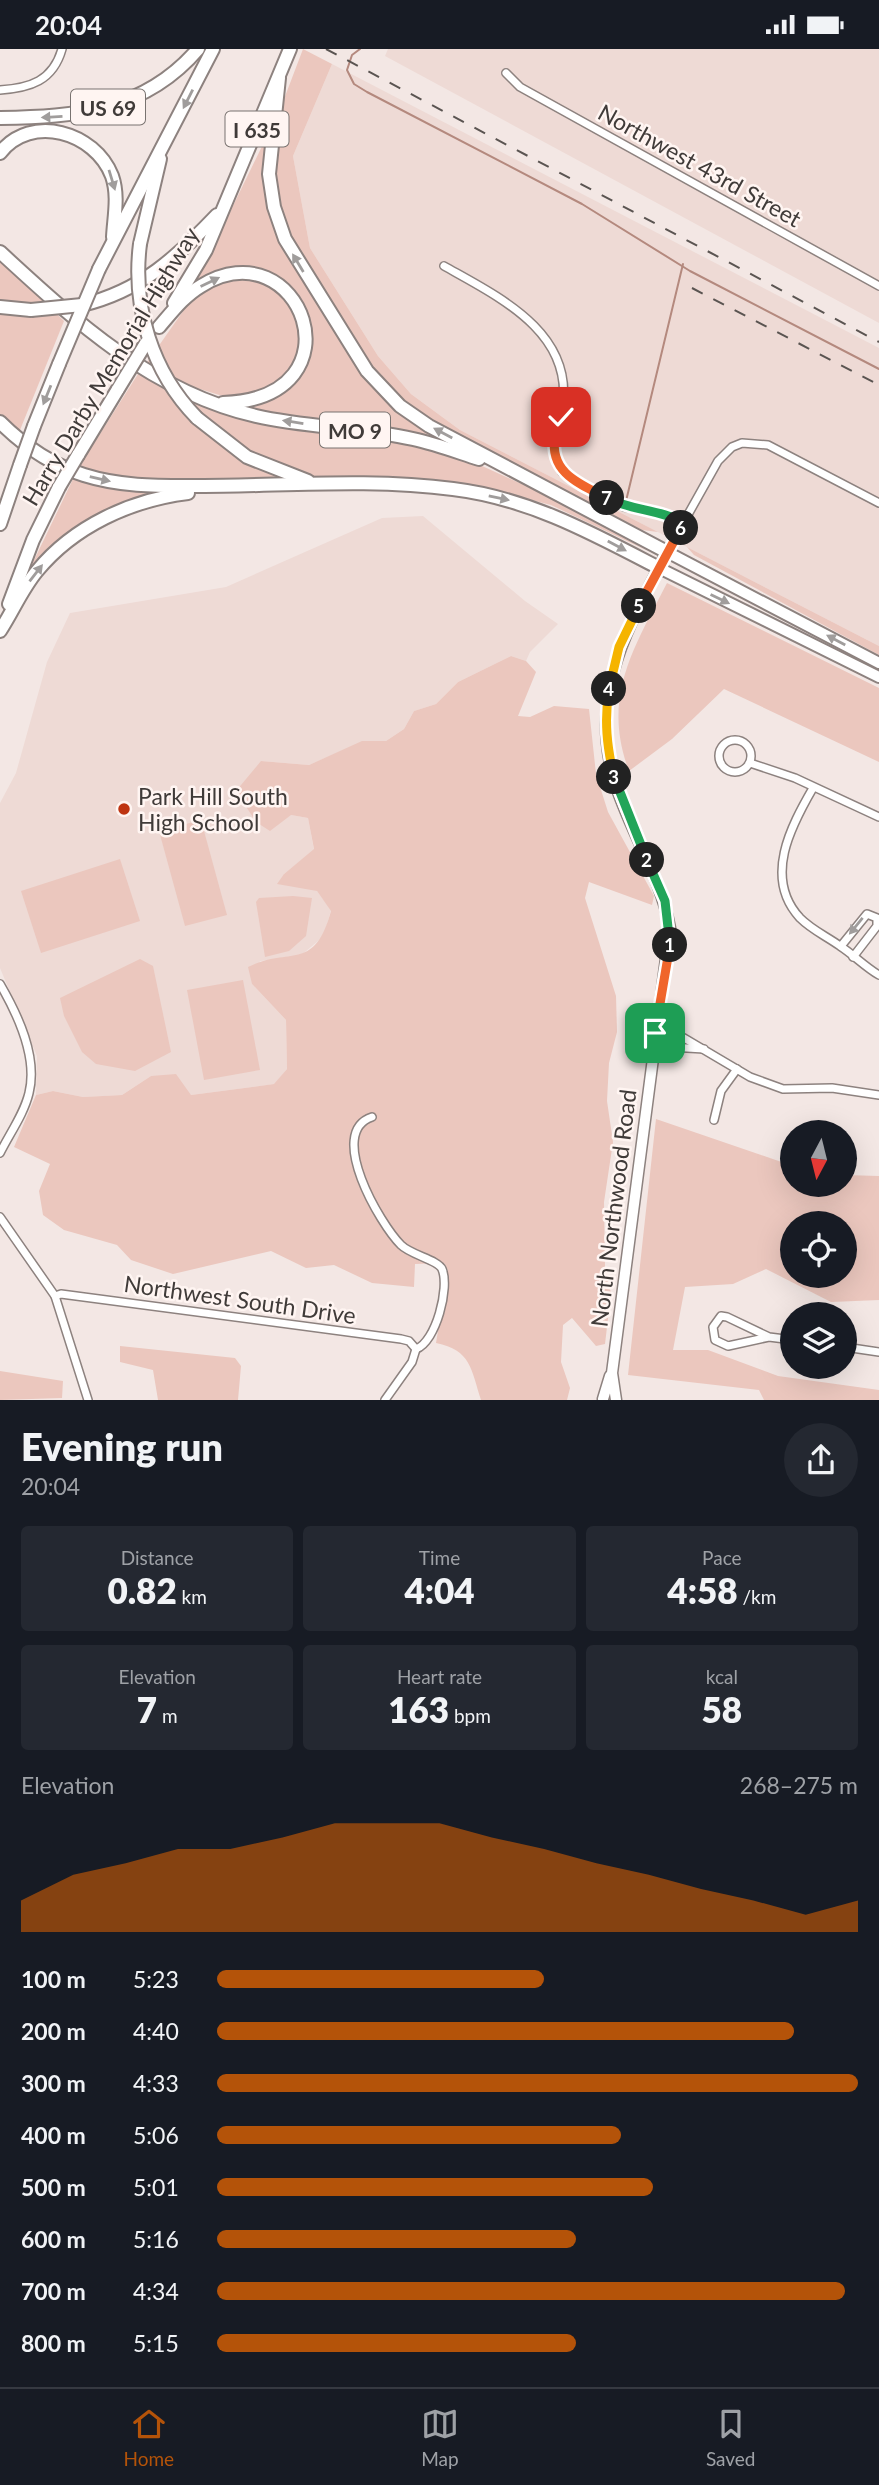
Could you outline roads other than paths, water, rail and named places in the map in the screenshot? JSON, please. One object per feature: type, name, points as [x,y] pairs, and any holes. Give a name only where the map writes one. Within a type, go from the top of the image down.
[{"type":"highway","name":"US 69","points":[[0,118],[77,115],[117,104],[156,85],[198,49]]},
{"type":"highway","name":"Harry Darby Memorial Highway","points":[[0,524],[34,426],[99,269],[214,49]]},
{"type":"highway","name":"Harry Darby Memorial Highway","points":[[0,629],[33,540],[59,487],[205,250],[290,50]]},
{"type":"highway","points":[[279,78],[269,174],[280,226],[295,258],[367,371],[390,397],[429,426],[503,466]]},
{"type":"highway","points":[[0,153],[19,138],[45,131],[70,135],[88,144],[107,166],[114,184],[116,203],[112,245]]},
{"type":"highway","points":[[162,148],[138,264],[140,301],[148,336],[163,371],[197,418],[220,439],[261,465],[306,481],[334,485]]},
{"type":"highway","points":[[0,307],[31,310],[82,305],[128,290],[159,272],[193,243],[225,207]]},
{"type":"highway","points":[[0,246],[15,267]]},
{"type":"highway","name":"MO 9","points":[[0,253],[86,331],[113,351],[140,368],[206,400],[255,416],[413,439],[503,466],[667,552]]},
{"type":"highway","points":[[159,327],[192,292],[209,281],[233,273],[266,277],[282,287],[294,300],[302,316],[305,343],[301,360],[290,379],[272,393],[249,400],[222,403],[206,400]]},
{"type":"highway","points":[[0,422],[14,436],[51,461],[83,475],[124,484],[240,487],[399,484],[455,489],[522,503],[575,524],[659,568]]},
{"type":"highway","points":[[0,629],[36,572],[64,545],[98,522],[155,499],[240,487]]},
{"type":"main road","name":"MO 9","points":[[667,552],[879,663]]},
{"type":"main road","points":[[659,568],[879,677]]},
{"type":"street","points":[[0,90],[27,88],[45,79],[59,61],[62,49]]},
{"type":"street","name":"Northwest 43rd Street","points":[[506,73],[520,87],[879,286]]},
{"type":"street","points":[[444,266],[527,317],[553,348],[564,386],[563,407],[554,444],[555,457],[562,472],[624,507],[660,512],[685,523]]},
{"type":"street","points":[[667,552],[724,453],[733,446],[749,442],[768,445],[879,503]]},
{"type":"street","name":"North Northwood Road","points":[[608,1400],[653,1046],[669,952],[670,928],[665,901],[617,789],[607,748],[605,716],[611,671],[619,647],[667,552]]},
{"type":"street","points":[[729,742],[741,742],[750,751],[750,763],[741,771],[729,771],[720,762],[720,750],[729,742]]},
{"type":"street","points":[[750,763],[780,772],[879,817]]},
{"type":"street","points":[[813,787],[784,847],[783,881],[798,915],[816,931],[879,975]]},
{"type":"street","points":[[841,946],[860,919],[867,913],[873,915],[877,926],[853,957]]},
{"type":"street","points":[[0,984],[25,1039],[31,1081],[22,1111],[0,1151]]},
{"type":"street","points":[[655,1033],[684,1038],[707,1049],[750,1077],[783,1089],[832,1088],[879,1095]]},
{"type":"street","points":[[653,1046],[707,1049]]},
{"type":"street","points":[[714,1120],[721,1091],[737,1069]]},
{"type":"street","points":[[372,1118],[363,1120],[354,1133],[352,1144],[360,1175],[400,1244],[412,1254],[440,1265],[444,1279],[432,1336],[416,1349],[412,1362],[385,1400]]},
{"type":"street","points":[[0,1217],[55,1296],[88,1400]]},
{"type":"street","name":"Northwest South Drive","points":[[55,1296],[61,1294],[401,1339],[409,1341],[416,1349]]},
{"type":"street","points":[[769,1337],[728,1346],[715,1340],[712,1333],[715,1321],[727,1317],[769,1337],[780,1338]]},
{"type":"street","points":[[857,1349],[879,1352]]},
{"type":"waterway","points":[[360,49],[352,55],[347,70],[354,84],[582,204],[690,271],[879,369]]},
{"type":"waterway","points":[[626,501],[683,264]]},
{"type":"railway","points":[[326,49],[879,342]]},
{"type":"railway","points":[[692,288],[879,385]]},
{"type":"place","name":"Park Hill South High School","points":[[124,809]]}]
